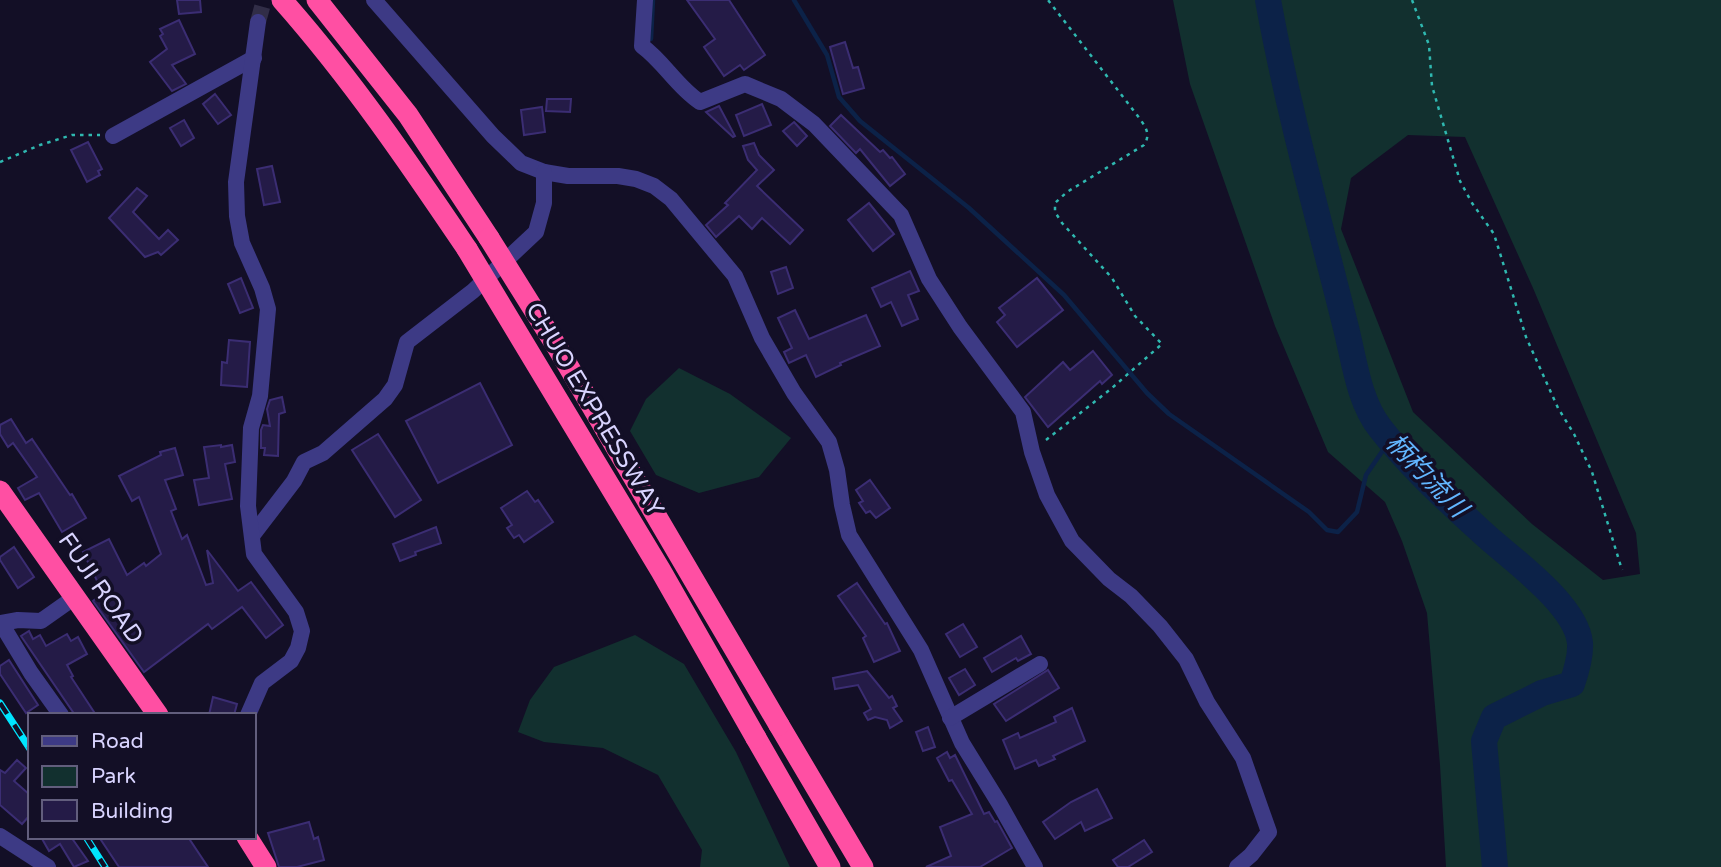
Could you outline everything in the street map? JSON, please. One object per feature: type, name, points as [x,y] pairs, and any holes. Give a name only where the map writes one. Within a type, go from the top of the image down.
[{"type":"highway","name":"CHUO EXPRESSWAY","points":[[282,0],[321,45],[385,128],[467,248],[661,571],[830,867]]},
{"type":"highway","name":"CHUO EXPRESSWAY","points":[[317,0],[408,115],[489,238],[557,347],[863,867]]},
{"type":"highway","name":"FUJI ROAD","points":[[0,491],[157,713]]},
{"type":"highway","points":[[248,839],[266,867]]},
{"type":"street","points":[[374,0],[493,136],[521,163],[544,172],[568,176],[618,176],[654,186],[671,199],[735,276],[762,338],[794,393],[829,442],[849,535],[921,650],[962,743],[1035,867]]},
{"type":"street","points":[[645,0],[642,46],[657,57],[688,94],[700,102],[746,84],[781,99],[814,124],[901,215],[929,279],[960,327],[1023,412],[1032,452],[1047,495],[1072,541],[1160,626],[1185,659],[1207,702],[1242,758],[1269,832],[1251,855],[1237,867]]},
{"type":"street","points":[[249,713],[262,683],[291,661],[302,631],[296,612],[254,554],[248,506],[250,440],[260,396],[268,309],[262,288],[242,243],[237,216],[236,182],[258,22]]},
{"type":"street","points":[[113,136],[254,58]]},
{"type":"street","points":[[252,536],[294,481],[304,462],[323,453],[385,399],[395,385],[407,342],[474,291],[536,232],[544,203],[544,172]]},
{"type":"street","points":[[60,713],[31,673],[1,623],[18,620],[41,621],[75,597]]},
{"type":"street","points":[[950,718],[1040,664]]},
{"type":"street","points":[[0,836],[48,867]]},
{"type":"path","points":[[1032,452],[1162,344],[1135,316],[1112,278],[1055,212],[1055,203],[1067,192],[1144,145],[1148,138],[1147,130],[1137,115],[1048,0]]},
{"type":"path","points":[[1412,0],[1429,44],[1432,86],[1460,181],[1494,234],[1527,337],[1558,408],[1592,472],[1622,570]]},
{"type":"path","points":[[0,162],[72,135],[113,136]]},
{"type":"green space","points":[[1173,0],[1721,0],[1721,867],[1446,867],[1427,613],[1385,502],[1328,452],[1275,326],[1190,84]],"holes":[[[1408,135],[1465,137],[1533,288],[1636,533],[1640,574],[1603,580],[1532,524],[1413,412],[1341,229],[1351,178]]]},
{"type":"green space","points":[[679,368],[730,394],[791,438],[759,477],[699,493],[656,475],[630,431],[646,399]]},
{"type":"green space","points":[[635,635],[684,664],[736,752],[790,867],[700,867],[702,850],[658,775],[603,748],[544,742],[518,732],[530,700],[554,667]]},
{"type":"building","points":[[177,0],[200,0],[201,12],[179,14]]},
{"type":"building","points":[[687,0],[729,0],[765,55],[744,70],[740,65],[724,76],[704,47],[715,39]]},
{"type":"building","points":[[179,20],[195,54],[172,65],[186,84],[172,91],[150,62],[167,49],[160,36],[163,34],[160,29]]},
{"type":"building","points":[[845,42],[853,68],[858,67],[864,88],[843,94],[830,47]]},
{"type":"building","points":[[215,94],[231,115],[218,124],[203,104]]},
{"type":"building","points":[[547,99],[571,99],[570,112],[546,111]]},
{"type":"building","points":[[762,104],[771,125],[744,136],[736,115]]},
{"type":"building","points":[[719,106],[735,136],[733,137],[706,112]]},
{"type":"building","points":[[542,107],[545,132],[524,135],[521,110]]},
{"type":"building","points":[[841,115],[880,152],[883,150],[892,157],[905,174],[890,186],[860,149],[856,153],[830,126]]},
{"type":"building","points":[[184,120],[194,138],[181,146],[170,128]]},
{"type":"building","points":[[794,122],[807,136],[797,146],[783,131]]},
{"type":"building","points":[[88,142],[102,169],[98,171],[100,175],[87,182],[71,150]]},
{"type":"building","points":[[754,143],[759,155],[774,170],[757,186],[803,230],[790,244],[762,218],[752,229],[739,216],[716,237],[706,225],[728,205],[725,203],[757,170],[748,160],[743,146]]},
{"type":"building","points":[[272,166],[280,202],[264,205],[257,169]]},
{"type":"building","points":[[137,188],[147,196],[133,212],[159,239],[168,230],[178,240],[161,255],[158,252],[145,257],[109,218]]},
{"type":"building","points":[[869,203],[894,234],[873,251],[848,220]]},
{"type":"building","points":[[786,267],[793,288],[778,294],[771,272]]},
{"type":"building","points":[[910,271],[919,291],[908,295],[918,319],[902,326],[891,302],[881,307],[872,288]]},
{"type":"building","points":[[241,278],[253,308],[240,313],[228,284]]},
{"type":"building","points":[[1037,278],[1063,310],[1017,347],[997,322],[1005,315],[999,308]]},
{"type":"building","points":[[795,310],[809,339],[866,315],[880,346],[840,363],[841,365],[816,377],[806,355],[789,363],[784,352],[792,348],[778,318]]},
{"type":"building","points":[[229,340],[250,342],[247,387],[221,385],[222,362],[227,363]]},
{"type":"building","points":[[1093,351],[1112,375],[1102,384],[1100,381],[1048,427],[1025,397],[1063,362],[1070,370]]},
{"type":"building","points":[[480,383],[512,445],[438,483],[406,421]]},
{"type":"building","points":[[282,397],[285,412],[279,414],[278,456],[264,455],[265,448],[261,448],[261,430],[263,425],[270,426],[267,409],[270,400]]},
{"type":"building","points":[[11,419],[26,443],[32,439],[86,518],[62,532],[39,493],[25,500],[18,488],[37,477],[13,443],[8,447],[0,434],[0,425]]},
{"type":"building","points":[[378,434],[421,500],[395,517],[352,450]]},
{"type":"building","points":[[232,445],[235,462],[225,464],[232,499],[199,505],[194,480],[209,478],[204,447]]},
{"type":"building","points":[[175,448],[183,475],[165,480],[176,509],[171,511],[182,539],[187,535],[206,585],[213,583],[207,550],[238,591],[251,582],[283,625],[266,638],[242,607],[212,629],[208,624],[144,672],[93,601],[103,593],[83,552],[109,539],[127,575],[144,563],[146,566],[161,554],[139,497],[132,501],[119,476],[161,455],[160,452]]},
{"type":"building","points":[[870,480],[890,508],[876,518],[870,511],[866,513],[859,503],[863,501],[856,490]]},
{"type":"building","points":[[527,491],[535,502],[538,500],[553,522],[524,542],[519,535],[514,538],[507,528],[512,525],[501,508]]},
{"type":"building","points":[[436,527],[441,543],[415,552],[416,555],[400,561],[393,544]]},
{"type":"building","points":[[14,547],[34,577],[18,588],[0,560],[0,557]]},
{"type":"building","points":[[857,583],[885,624],[887,623],[900,651],[874,662],[863,638],[866,636],[838,596]]},
{"type":"building","points":[[963,624],[977,647],[960,657],[946,634]]},
{"type":"building","points":[[29,631],[33,639],[40,635],[46,646],[67,634],[71,641],[78,637],[87,654],[67,665],[73,676],[71,677],[95,713],[74,713],[21,636]]},
{"type":"building","points":[[1021,636],[1031,654],[1018,661],[1016,658],[992,672],[984,658]]},
{"type":"building","points":[[9,660],[38,705],[26,713],[0,674],[0,666]]},
{"type":"building","points":[[965,669],[975,685],[959,695],[949,678]]},
{"type":"building","points":[[1048,670],[1059,688],[1006,721],[994,704]]},
{"type":"building","points":[[867,671],[889,698],[892,696],[897,706],[893,708],[902,721],[890,728],[887,720],[875,717],[868,720],[864,713],[871,709],[858,685],[835,689],[833,678]]},
{"type":"building","points":[[213,697],[237,704],[235,713],[209,713]]},
{"type":"building","points":[[1072,708],[1085,741],[1053,756],[1055,759],[1039,766],[1036,760],[1015,769],[1003,740],[1018,733],[1020,738],[1056,722],[1054,717]]},
{"type":"building","points":[[928,727],[935,747],[923,751],[916,732]]},
{"type":"building","points":[[947,752],[950,758],[955,755],[984,814],[989,812],[995,822],[997,821],[1012,848],[980,867],[926,867],[951,856],[940,827],[972,814],[937,758]]},
{"type":"building","points":[[17,760],[26,768],[14,781],[28,793],[28,817],[22,824],[0,805],[0,770],[5,773]]},
{"type":"building","points":[[1097,789],[1112,818],[1085,831],[1081,822],[1055,839],[1043,822],[1071,802]]},
{"type":"building","points":[[309,822],[314,839],[318,837],[324,860],[297,867],[279,867],[268,833]]},
{"type":"building","points":[[42,839],[72,839],[88,861],[74,867],[60,844],[49,851]]},
{"type":"building","points":[[100,839],[189,839],[208,867],[119,867]]},
{"type":"building","points":[[1144,840],[1152,852],[1128,867],[1118,867],[1113,860]]},
{"type":"waterway","points":[[651,39],[653,0]]},
{"type":"waterway","points":[[794,0],[827,55],[839,97],[860,121],[969,208],[1064,295],[1147,393],[1169,414],[1309,512],[1327,530],[1338,532],[1357,512],[1366,475],[1390,440]]},
{"type":"waterway","name":"柄杓流川","points":[[1268,0],[1294,122],[1367,405],[1380,428],[1417,470],[1555,598],[1576,628],[1580,643],[1572,684],[1542,693],[1494,717],[1484,741],[1495,867]]},
{"type":"tunnel","points":[[258,22],[264,0]]},
{"type":"railway","points":[[0,703],[28,746]]},
{"type":"railway","points":[[87,839],[105,867]]}]
